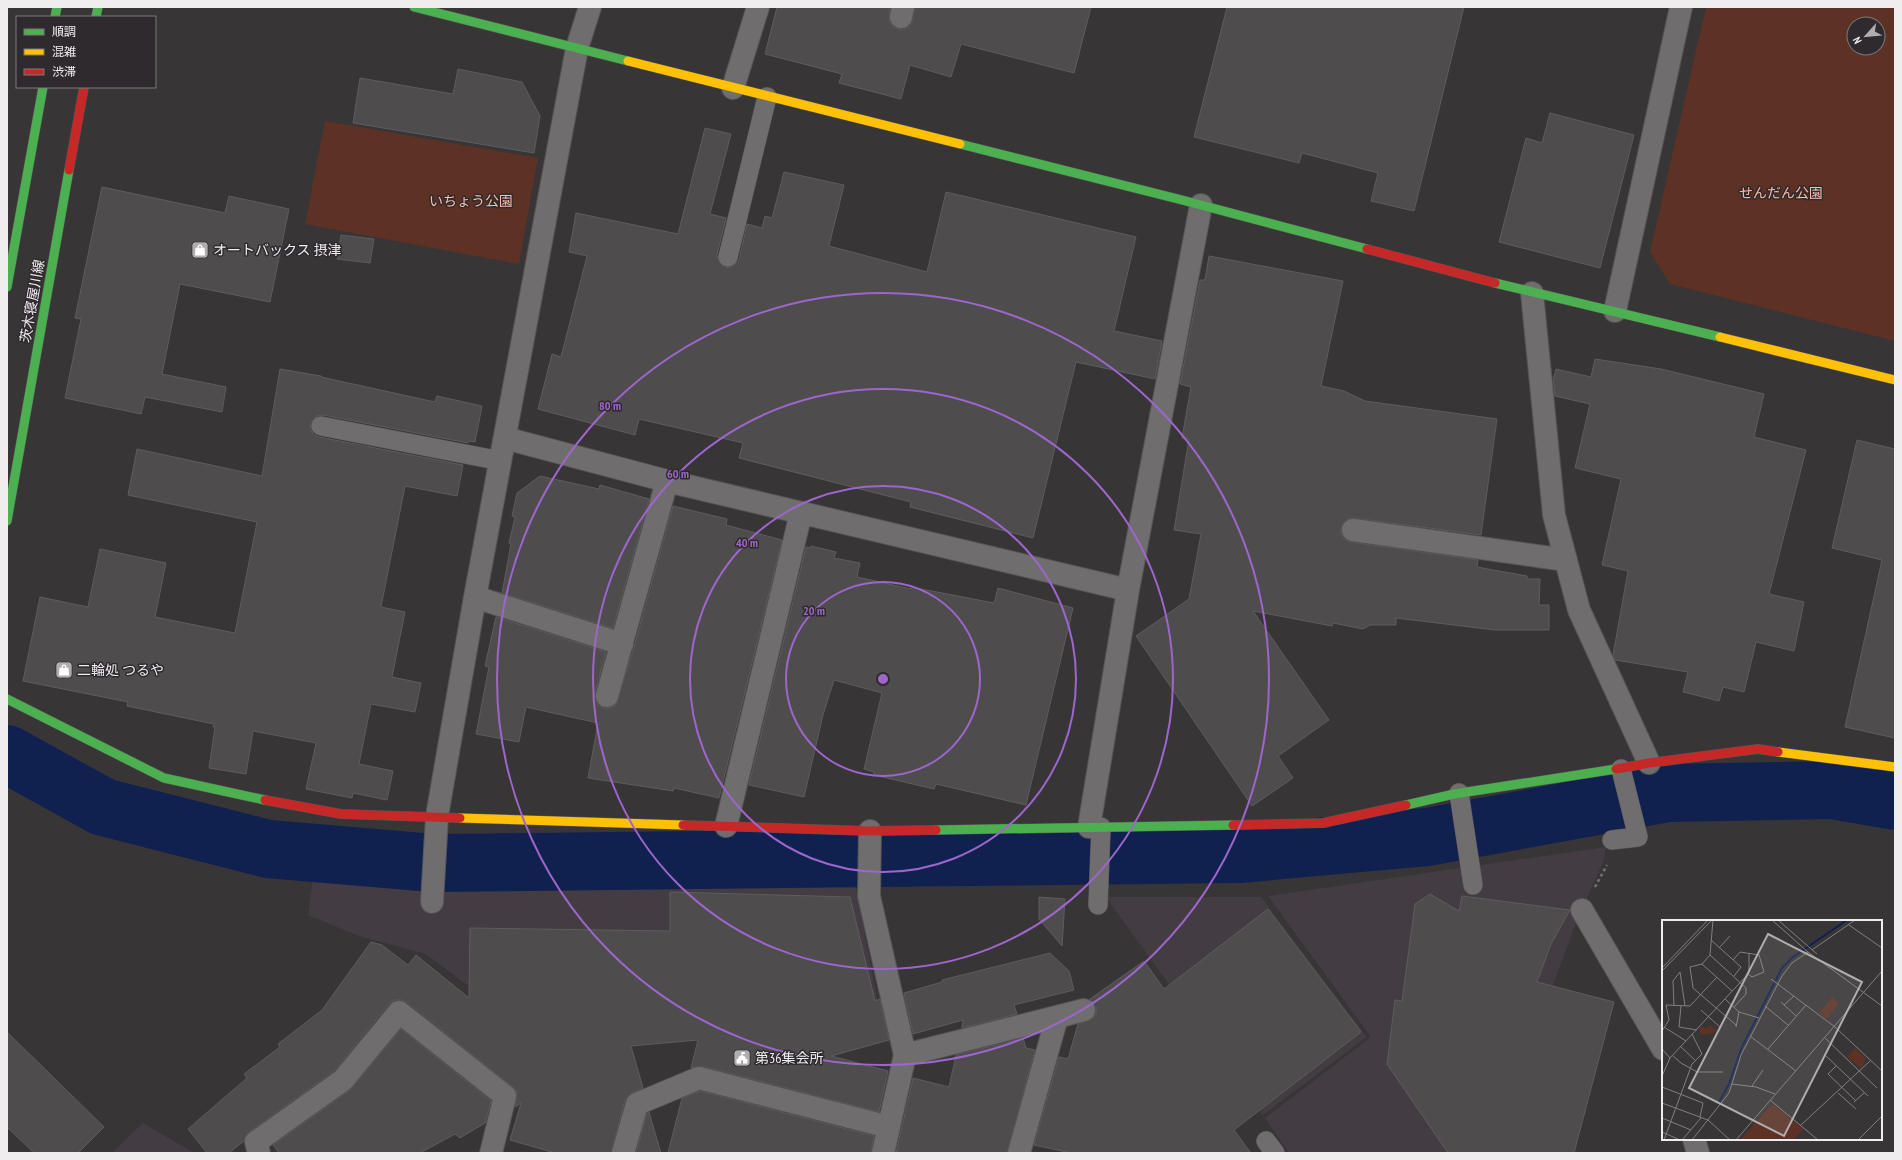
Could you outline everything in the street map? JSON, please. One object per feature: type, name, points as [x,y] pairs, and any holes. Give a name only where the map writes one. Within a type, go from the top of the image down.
[{"type":"street","points":[[414,7],[1201,205],[1532,293],[1615,311],[1895,380]]},
{"type":"street","points":[[432,902],[437,816],[475,597],[577,48],[590,7]]},
{"type":"street","points":[[734,88],[758,7]]},
{"type":"street","points":[[1615,311],[1681,7]]},
{"type":"street","name":"茨木寝屋川線","points":[[7,287],[43,88]]},
{"type":"street","name":"茨木寝屋川線","points":[[7,521],[84,88]]},
{"type":"street","points":[[1097,832],[1128,590],[1201,205]]},
{"type":"street","points":[[1532,293],[1554,515],[1579,610],[1649,763]]},
{"type":"street","points":[[505,438],[667,481],[1128,590]]},
{"type":"street","points":[[607,696],[667,481]]},
{"type":"street","points":[[726,826],[801,512]]},
{"type":"street","points":[[1353,530],[1566,560]]},
{"type":"street","points":[[475,597],[622,644]]},
{"type":"street","points":[[7,699],[164,778],[261,799],[341,814],[870,830],[1097,832],[1323,823],[1459,793],[1623,776],[1649,763],[1758,749],[1895,767]]},
{"type":"street","points":[[870,830],[869,896],[905,1055],[883,1153]]},
{"type":"street","points":[[1582,910],[1662,1047]]},
{"type":"street","points":[[905,1055],[1084,1010]]},
{"type":"street","points":[[259,1153],[256,1142],[343,1080],[399,1012],[505,1096],[491,1153]]},
{"type":"street","points":[[1019,1153],[1057,1017]]},
{"type":"street","points":[[623,1153],[637,1104],[699,1078],[889,1127]]},
{"type":"street","points":[[1694,1140],[1698,1153]]},
{"type":"street","points":[[475,1153],[479,1151],[486,1153]]},
{"type":"lane","points":[[728,257],[767,97]]},
{"type":"lane","points":[[321,426],[501,461]]},
{"type":"lane","points":[[1612,840],[1638,837],[1623,776]]},
{"type":"lane","points":[[1459,793],[1473,885]]},
{"type":"lane","points":[[1097,832],[1099,883],[1098,905]]},
{"type":"path","points":[[1582,910],[1612,858],[1612,840]]},
{"type":"shaded area","points":[[1606,847],[1603,862],[1576,923],[1490,1153],[1289,1153],[1265,1118],[1371,1037],[1268,896]]},
{"type":"shaded area","points":[[313,879],[855,884],[885,1038],[769,1038],[663,1042],[502,1011],[426,954],[359,936],[308,915]]},
{"type":"shaded area","points":[[1106,897],[1261,897],[1367,1037],[1263,1115]]},
{"type":"shaded area","points":[[143,1123],[194,1153],[112,1153]]},
{"type":"green space","name":"せんだん公園","points":[[1706,7],[1895,7],[1895,341],[1670,284],[1650,252]]},
{"type":"green space","name":"いちょう公園","points":[[325,121],[538,158],[519,264],[305,224]]},
{"type":"building","points":[[777,7],[890,7],[889,21],[893,27],[905,29],[911,25],[915,7],[1091,7],[1074,73],[961,44],[951,77],[910,65],[901,99],[839,83],[842,74],[765,54]]},
{"type":"building","points":[[1227,7],[1464,7],[1414,211],[1371,201],[1378,173],[1302,153],[1299,163],[1194,137]]},
{"type":"building","points":[[458,69],[522,82],[540,116],[534,153],[353,123],[360,78],[453,94]]},
{"type":"building","points":[[1550,113],[1634,135],[1600,268],[1499,242],[1526,138],[1542,143]]},
{"type":"building","points":[[705,128],[731,134],[710,214],[726,218],[717,255],[718,260],[725,268],[731,267],[739,260],[747,224],[762,228],[765,216],[772,218],[784,172],[844,185],[829,246],[927,272],[946,192],[1136,237],[1114,331],[1162,341],[1155,379],[1076,362],[1033,538],[910,507],[911,502],[739,458],[743,443],[639,419],[635,435],[538,409],[552,354],[561,357],[587,256],[569,252],[576,213],[678,234]]},
{"type":"building","points":[[102,187],[225,213],[229,196],[289,209],[270,302],[180,284],[162,374],[226,387],[222,412],[145,397],[141,414],[65,398],[81,319],[75,318]]},
{"type":"building","points":[[341,235],[374,239],[370,263],[337,259]]},
{"type":"building","points":[[1209,256],[1343,281],[1321,386],[1344,391],[1365,401],[1497,419],[1481,535],[1354,518],[1348,519],[1343,523],[1341,534],[1345,540],[1478,560],[1477,567],[1527,576],[1527,579],[1540,579],[1539,605],[1549,605],[1549,630],[1495,630],[1396,618],[1396,625],[1370,625],[1363,629],[1333,623],[1332,626],[1253,611],[1329,720],[1278,756],[1293,778],[1252,806],[1136,636],[1189,599],[1201,534],[1174,530],[1189,439],[1182,438],[1191,387],[1180,384],[1200,280],[1205,280]]},
{"type":"building","points":[[1595,359],[1661,369],[1764,394],[1754,437],[1806,450],[1769,594],[1804,602],[1794,651],[1756,642],[1744,692],[1723,687],[1719,701],[1683,692],[1688,672],[1615,660],[1613,655],[1628,571],[1602,565],[1621,479],[1575,468],[1590,404],[1555,396],[1553,380],[1556,369],[1591,377]]},
{"type":"building","points":[[280,369],[321,376],[435,402],[437,396],[482,406],[475,442],[469,441],[468,443],[323,415],[317,416],[310,424],[314,435],[319,437],[463,465],[457,496],[405,486],[381,607],[405,612],[392,677],[421,683],[415,712],[371,704],[359,764],[393,771],[387,800],[353,793],[352,798],[306,789],[316,743],[253,731],[246,774],[209,768],[215,727],[213,727],[214,724],[127,706],[128,702],[23,681],[40,597],[88,607],[100,549],[166,563],[155,617],[235,633],[257,522],[128,495],[137,449],[262,476]]},
{"type":"building","points":[[1857,440],[1895,449],[1895,738],[1845,727],[1882,560],[1832,548]]},
{"type":"building","points":[[540,476],[599,489],[600,485],[649,499],[613,628],[502,593],[511,544],[509,543],[515,517],[512,516],[517,493]]},
{"type":"building","points":[[673,506],[727,519],[726,525],[782,540],[719,798],[674,788],[673,791],[588,778],[598,723],[526,707],[519,742],[476,734],[489,667],[485,666],[496,617],[606,652],[595,693],[595,699],[598,705],[604,708],[610,708],[616,705],[634,647]]},
{"type":"building","points":[[811,546],[836,552],[834,558],[860,563],[857,577],[911,589],[911,587],[994,603],[998,588],[1073,608],[1026,805],[936,784],[934,789],[874,775],[874,772],[864,769],[882,693],[834,680],[823,715],[804,797],[749,785],[806,547],[811,548]]},
{"type":"building","points":[[670,892],[850,897],[875,1001],[880,999],[889,1040],[831,1056],[888,1071],[879,1112],[702,1066],[691,1068],[698,1040],[631,1046],[643,1088],[632,1093],[625,1100],[611,1153],[555,1153],[510,1140],[521,1103],[515,1107],[517,1092],[513,1087],[407,1002],[394,1000],[389,1004],[334,1071],[249,1132],[244,1141],[229,1153],[207,1153],[188,1129],[247,1078],[244,1074],[280,1047],[278,1044],[322,1010],[371,942],[382,945],[408,965],[416,955],[469,998],[470,928],[670,931]]},
{"type":"building","points":[[1430,894],[1459,911],[1462,896],[1570,910],[1551,944],[1537,982],[1614,1002],[1574,1153],[1448,1153],[1387,1064],[1395,1000],[1402,1001],[1415,904]]},
{"type":"building","points":[[1039,897],[1065,899],[1062,946],[1039,919]]},
{"type":"building","points":[[1268,909],[1361,1032],[1234,1130],[1251,1153],[1071,1153],[1034,1145],[1059,1057],[1068,1059],[1078,1024],[1092,1019],[1096,1014],[1096,1007],[1090,999],[1144,961],[1164,989]]},
{"type":"building","points":[[1050,953],[1069,971],[1074,990],[1014,1005],[1017,1014],[962,1028],[963,1020],[913,1034],[904,993],[942,982],[942,980]]},
{"type":"building","points":[[401,1029],[491,1101],[485,1123],[460,1138],[455,1134],[420,1153],[279,1153],[273,1145],[350,1090]]},
{"type":"building","points":[[7,1032],[104,1127],[78,1153],[34,1153],[7,1127]]},
{"type":"building","points":[[1023,1038],[1026,1048],[1035,1050],[1007,1153],[896,1153],[913,1078],[949,1087],[956,1055]]},
{"type":"building","points":[[700,1091],[874,1136],[871,1153],[668,1153],[682,1098]]},
{"type":"building","points":[[649,1112],[661,1153],[636,1153],[647,1113]]},
{"type":"waterway","points":[[7,754],[103,807],[268,849],[433,863],[1239,854],[1427,837],[1668,793],[1831,790],[1895,801]]},
{"type":"traffic: fast","points":[[55,16],[57,7]]},
{"type":"traffic: fast","points":[[96,16],[98,7]]},
{"type":"traffic: fast","points":[[414,7],[628,61]]},
{"type":"traffic: fast","points":[[7,287],[43,88]]},
{"type":"traffic: fast","points":[[960,144],[1182,200],[1367,249]]},
{"type":"traffic: fast","points":[[7,521],[69,170]]},
{"type":"traffic: fast","points":[[1495,283],[1720,337]]},
{"type":"traffic: fast","points":[[7,699],[164,778],[265,800]]},
{"type":"traffic: fast","points":[[1406,805],[1454,794],[1616,769]]},
{"type":"traffic: fast","points":[[936,830],[1233,825]]},
{"type":"traffic: slow","points":[[628,61],[960,144]]},
{"type":"traffic: slow","points":[[1720,337],[1895,380]]},
{"type":"traffic: slow","points":[[1778,752],[1895,767]]},
{"type":"traffic: slow","points":[[460,818],[683,825]]},
{"type":"traffic: jam","points":[[69,170],[84,88]]},
{"type":"traffic: jam","points":[[1367,249],[1495,283]]},
{"type":"traffic: jam","points":[[1616,769],[1649,763],[1758,749],[1778,752]]},
{"type":"traffic: jam","points":[[265,800],[341,814],[460,818]]},
{"type":"traffic: jam","points":[[1233,825],[1323,823],[1406,805]]},
{"type":"traffic: jam","points":[[683,825],[870,831],[936,830]]},
{"type":"place","name":"オートバックス 摂津","points":[[200,250]]},
{"type":"place","name":"二輪処 つるや","points":[[64,670]]},
{"type":"place","name":"第36集会所","points":[[742,1058]]}]
